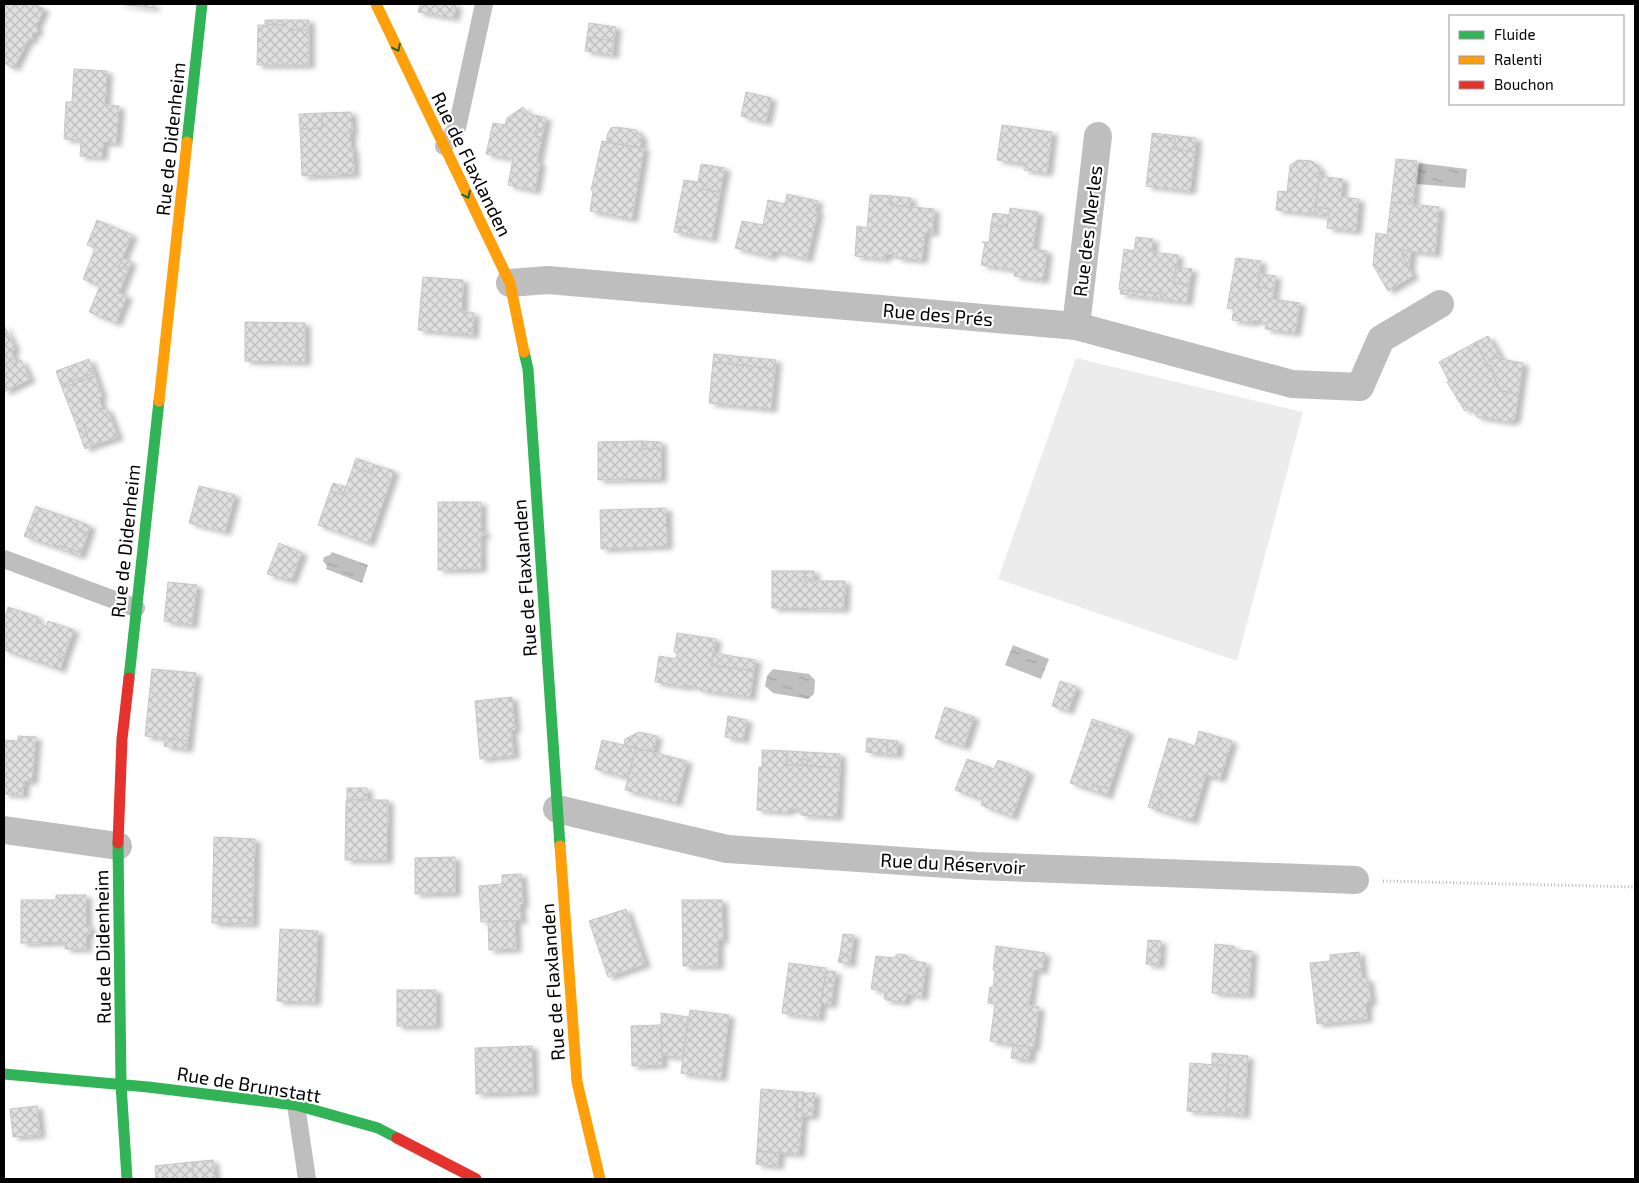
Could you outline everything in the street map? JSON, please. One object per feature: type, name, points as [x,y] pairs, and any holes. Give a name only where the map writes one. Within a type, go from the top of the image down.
[{"type":"street","name":"Rue de Didenheim","points":[[127,1179],[121,1084],[118,846],[122,739],[202,4]]},
{"type":"street","name":"Rue de Flaxlanden","points":[[376,4],[510,283],[528,369],[577,1082],[600,1179]]},
{"type":"street","name":"Rue des Merles","points":[[1076,326],[1098,136]]},
{"type":"street","name":"Rue des Prés","points":[[510,283],[548,280],[1076,326],[1292,384],[1360,386],[1381,339],[1440,304]]},
{"type":"street","name":"Rue du Réservoir","points":[[557,808],[726,849],[976,866],[1355,880]]},
{"type":"street","points":[[4,830],[118,846]]},
{"type":"street","name":"Rue de Brunstatt","points":[[4,1074],[121,1084],[296,1105],[378,1128],[476,1179]]},
{"type":"lane","points":[[444,146],[457,128],[484,4]]},
{"type":"lane","points":[[4,559],[136,608]]},
{"type":"lane","points":[[296,1105],[307,1179]]},
{"type":"path","points":[[1355,880],[1635,887]]},
{"type":"shaded area","points":[[1076,358],[1303,412],[1237,661],[998,579]]},
{"type":"water","points":[[1419,163],[1467,169],[1465,188],[1417,184]]},
{"type":"water","points":[[332,552],[368,565],[362,583],[326,569],[327,566],[323,561],[324,557]]},
{"type":"water","points":[[1013,645],[1049,659],[1041,679],[1005,665]]},
{"type":"water","points":[[773,669],[809,674],[815,680],[814,694],[808,699],[773,693],[765,686],[767,676]]},
{"type":"building","points":[[4,4],[21,4],[25,6],[33,4],[44,9],[36,26],[38,32],[32,34],[33,39],[28,40],[14,68],[4,63]]},
{"type":"building","points":[[118,4],[154,4],[154,8]]},
{"type":"building","points":[[420,4],[456,4],[454,18],[418,12]]},
{"type":"building","points":[[265,20],[309,20],[309,30],[290,30],[285,25],[265,24]]},
{"type":"building","points":[[589,23],[616,27],[614,41],[587,37]]},
{"type":"building","points":[[258,25],[285,25],[290,30],[309,30],[309,65],[257,65]]},
{"type":"building","points":[[587,37],[614,41],[613,55],[585,51]]},
{"type":"building","points":[[74,69],[107,71],[105,105],[119,106],[116,143],[103,142],[102,157],[80,156],[81,140],[64,139],[66,102],[72,102]]},
{"type":"building","points":[[746,92],[771,98],[766,122],[741,116]]},
{"type":"building","points":[[523,107],[528,114],[539,116],[535,136],[542,137],[537,162],[540,163],[535,191],[508,185],[513,159],[486,154],[493,123],[505,125],[507,118]]},
{"type":"building","points":[[351,112],[352,133],[350,132],[354,174],[302,176],[300,129],[322,128],[322,113]]},
{"type":"building","points":[[322,113],[322,128],[300,129],[299,114]]},
{"type":"building","points":[[539,116],[546,118],[542,137],[535,136]]},
{"type":"building","points":[[1002,125],[1052,132],[1047,173],[1024,170],[1024,164],[997,160]]},
{"type":"building","points":[[611,128],[636,130],[642,138],[640,148],[606,142]]},
{"type":"building","points":[[1152,133],[1196,138],[1195,152],[1174,149],[1175,138],[1152,136]]},
{"type":"building","points":[[1152,136],[1175,138],[1174,149],[1195,152],[1190,191],[1146,186]]},
{"type":"building","points":[[602,141],[644,148],[632,219],[590,211],[593,191],[591,190]]},
{"type":"building","points":[[1396,159],[1417,161],[1413,204],[1391,202]]},
{"type":"building","points":[[1298,160],[1312,161],[1320,169],[1315,214],[1276,210],[1278,191],[1287,192],[1290,165]]},
{"type":"building","points":[[701,164],[725,168],[720,192],[702,189],[704,183],[698,182]]},
{"type":"building","points":[[1319,176],[1343,179],[1341,197],[1359,199],[1356,231],[1327,228],[1329,209],[1315,207]]},
{"type":"building","points":[[684,180],[704,183],[702,189],[720,192],[712,239],[691,235],[692,229],[675,226]]},
{"type":"building","points":[[787,194],[818,201],[815,211],[818,212],[807,259],[773,251],[771,257],[735,248],[742,221],[763,225],[768,200],[785,204]]},
{"type":"building","points":[[870,195],[891,196],[890,205],[934,209],[933,233],[925,232],[922,260],[897,258],[897,255],[886,254],[885,259],[855,256],[857,226],[867,228]]},
{"type":"building","points":[[891,196],[911,198],[910,207],[890,205]]},
{"type":"building","points":[[1391,202],[1439,207],[1435,254],[1403,250],[1402,255],[1413,276],[1388,291],[1373,265],[1376,233],[1387,235]]},
{"type":"building","points":[[1315,207],[1329,209],[1328,216],[1315,214]]},
{"type":"building","points":[[1010,208],[1038,212],[1033,249],[1047,251],[1043,280],[1014,276],[1015,270],[981,265],[985,243],[982,242],[989,242],[991,224],[1007,227]]},
{"type":"building","points":[[993,213],[1009,215],[1007,227],[991,224]]},
{"type":"building","points":[[97,220],[132,235],[119,267],[128,270],[119,293],[127,296],[116,323],[89,312],[100,286],[83,279],[95,248],[87,245]]},
{"type":"building","points":[[675,226],[692,229],[691,235],[674,232]]},
{"type":"building","points":[[1136,237],[1153,239],[1152,252],[1178,255],[1174,283],[1189,285],[1187,302],[1161,299],[1161,294],[1123,290],[1122,294],[1120,294],[1124,249],[1134,251]]},
{"type":"building","points":[[1403,250],[1411,251],[1409,268],[1402,255]]},
{"type":"building","points":[[122,258],[131,262],[128,270],[119,267]]},
{"type":"building","points":[[1236,258],[1261,261],[1258,287],[1274,289],[1273,299],[1300,303],[1295,333],[1265,329],[1266,323],[1254,320],[1253,323],[1232,320],[1234,309],[1227,308]]},
{"type":"building","points":[[1176,267],[1192,269],[1189,285],[1174,283]]},
{"type":"building","points":[[1259,274],[1276,276],[1274,289],[1258,287]]},
{"type":"building","points":[[423,277],[463,280],[462,312],[474,313],[473,335],[418,330]]},
{"type":"building","points":[[1123,290],[1161,294],[1161,299],[1122,294]]},
{"type":"building","points":[[245,322],[305,323],[305,362],[245,361]]},
{"type":"building","points":[[4,325],[15,349],[11,351],[16,363],[21,360],[30,379],[4,392]]},
{"type":"building","points":[[1488,336],[1501,359],[1495,358],[1486,363],[1476,342]]},
{"type":"building","points":[[1476,342],[1486,363],[1488,366],[1490,365],[1501,391],[1514,393],[1518,397],[1515,419],[1510,422],[1477,417],[1471,407],[1465,411],[1447,382],[1449,381],[1439,362]]},
{"type":"building","points":[[714,354],[776,360],[775,369],[713,362]]},
{"type":"building","points":[[1495,358],[1523,363],[1518,397],[1514,393],[1501,391],[1490,365],[1488,366],[1486,363]]},
{"type":"building","points":[[89,359],[94,373],[61,385],[56,371]]},
{"type":"building","points":[[713,362],[775,369],[771,409],[709,403]]},
{"type":"building","points":[[94,373],[95,376],[62,388],[61,385]]},
{"type":"building","points":[[95,376],[102,396],[99,398],[103,410],[107,409],[118,437],[91,446],[82,421],[76,424],[62,388]]},
{"type":"building","points":[[82,421],[91,446],[85,449],[76,424]]},
{"type":"building","points":[[642,441],[661,442],[661,449],[642,449]]},
{"type":"building","points":[[642,441],[642,449],[661,449],[661,479],[598,480],[598,442]]},
{"type":"building","points":[[356,458],[375,465],[372,473],[353,467]]},
{"type":"building","points":[[375,465],[394,471],[369,543],[318,525],[330,491],[343,495],[353,467],[372,473]]},
{"type":"building","points":[[333,483],[346,487],[343,495],[330,491]]},
{"type":"building","points":[[199,486],[235,495],[225,532],[189,523]]},
{"type":"building","points":[[438,502],[481,502],[481,532],[485,532],[485,535],[481,535],[481,569],[438,570]]},
{"type":"building","points":[[36,506],[40,508],[29,538],[24,536]]},
{"type":"building","points":[[40,508],[78,521],[76,528],[88,533],[81,553],[59,545],[58,548],[29,538]]},
{"type":"building","points":[[666,508],[667,546],[601,549],[600,510]]},
{"type":"building","points":[[78,521],[90,526],[88,533],[76,528]]},
{"type":"building","points":[[279,543],[302,553],[291,581],[267,574]]},
{"type":"building","points":[[59,545],[81,553],[79,556],[58,548]]},
{"type":"building","points":[[772,571],[805,571],[805,581],[845,581],[844,609],[772,608]]},
{"type":"building","points":[[805,571],[814,571],[814,581],[805,581]]},
{"type":"building","points":[[168,582],[197,585],[192,625],[164,621]]},
{"type":"building","points":[[8,607],[38,617],[36,622],[46,626],[48,621],[74,630],[65,654],[61,652],[56,668],[4,650],[4,620]]},
{"type":"building","points":[[677,633],[716,639],[711,665],[754,671],[750,697],[700,690],[700,688],[686,685],[686,687],[655,682],[659,656],[676,659],[677,653],[674,652]]},
{"type":"building","points":[[61,652],[65,654],[60,670],[56,668]]},
{"type":"building","points":[[713,653],[756,660],[754,671],[711,665]]},
{"type":"building","points":[[152,669],[196,673],[188,741],[145,736]]},
{"type":"building","points":[[1060,681],[1077,687],[1068,711],[1052,706]]},
{"type":"building","points":[[512,697],[515,730],[511,730],[514,755],[480,759],[475,701]]},
{"type":"building","points":[[945,707],[974,717],[964,747],[935,738]]},
{"type":"building","points":[[728,716],[747,720],[743,740],[725,737]]},
{"type":"building","points":[[1092,719],[1129,732],[1127,736],[1091,723]]},
{"type":"building","points":[[1091,723],[1127,736],[1109,789],[1093,784],[1091,790],[1070,783]]},
{"type":"building","points":[[1199,731],[1232,741],[1220,779],[1206,775],[1192,821],[1157,810],[1162,794],[1153,791],[1169,738],[1195,746]]},
{"type":"building","points":[[639,732],[657,736],[653,752],[624,745],[625,739]]},
{"type":"building","points":[[18,736],[36,737],[32,781],[24,781],[23,795],[4,794],[4,740],[18,741]]},
{"type":"building","points":[[165,738],[188,741],[187,749],[164,746]]},
{"type":"building","points":[[867,738],[888,740],[887,754],[866,752]]},
{"type":"building","points":[[602,740],[636,748],[628,778],[595,769]]},
{"type":"building","points":[[888,740],[898,741],[897,755],[887,754]]},
{"type":"building","points":[[636,748],[687,761],[676,803],[625,790]]},
{"type":"building","points":[[762,750],[787,751],[786,765],[802,765],[802,759],[807,760],[807,766],[840,768],[837,817],[801,815],[801,809],[788,809],[788,812],[757,810],[759,767],[762,767]]},
{"type":"building","points":[[787,751],[840,754],[840,768],[807,766],[807,760],[802,759],[802,765],[786,765]]},
{"type":"building","points":[[967,759],[994,769],[998,760],[1029,772],[1012,817],[981,805],[983,800],[955,790]]},
{"type":"building","points":[[1093,784],[1109,789],[1107,796],[1091,790]]},
{"type":"building","points":[[347,788],[367,788],[367,800],[347,799]]},
{"type":"building","points":[[1153,791],[1162,794],[1157,810],[1148,807]]},
{"type":"building","points":[[346,800],[388,800],[387,860],[345,860]]},
{"type":"building","points":[[214,837],[255,839],[253,918],[212,917]]},
{"type":"building","points":[[455,857],[455,893],[415,894],[415,858]]},
{"type":"building","points":[[521,874],[523,904],[520,905],[521,919],[523,920],[481,922],[479,886],[502,884],[502,875]]},
{"type":"building","points":[[56,895],[86,895],[86,926],[90,926],[90,934],[86,935],[86,949],[65,949],[65,942],[21,943],[21,900],[56,900]]},
{"type":"building","points":[[682,900],[722,900],[723,940],[718,940],[718,966],[683,966]]},
{"type":"building","points":[[626,909],[645,964],[608,977],[589,921]]},
{"type":"building","points":[[212,917],[253,918],[253,924],[212,923]]},
{"type":"building","points":[[515,921],[516,949],[489,950],[488,922]]},
{"type":"building","points":[[280,929],[318,931],[315,1002],[277,1001]]},
{"type":"building","points":[[843,934],[854,935],[851,956],[840,954]]},
{"type":"building","points":[[1148,940],[1161,941],[1159,965],[1146,964]]},
{"type":"building","points":[[1215,944],[1234,946],[1234,950],[1252,951],[1249,995],[1212,993]]},
{"type":"building","points":[[996,946],[1045,953],[1042,971],[1034,970],[1029,1006],[1039,1007],[1034,1048],[990,1041],[995,1004],[988,1003],[990,987],[993,988]]},
{"type":"building","points":[[1359,952],[1362,977],[1368,980],[1371,1000],[1366,1006],[1367,1019],[1317,1024],[1310,963],[1330,961],[1330,955]]},
{"type":"building","points":[[840,954],[851,956],[850,964],[838,962]]},
{"type":"building","points":[[898,954],[906,955],[910,960],[926,963],[922,997],[907,994],[906,1000],[903,1002],[886,1000],[884,998],[885,991],[871,989],[876,956],[893,958]]},
{"type":"building","points":[[789,963],[826,968],[819,1018],[782,1013]]},
{"type":"building","points":[[826,971],[836,972],[834,983],[824,982]]},
{"type":"building","points":[[824,982],[834,983],[831,1005],[821,1003]]},
{"type":"building","points":[[397,990],[436,990],[436,1026],[397,1026]]},
{"type":"building","points":[[690,1010],[729,1015],[721,1078],[681,1073]]},
{"type":"building","points":[[661,1013],[688,1017],[683,1058],[662,1055]]},
{"type":"building","points":[[661,1025],[662,1065],[632,1066],[631,1026]]},
{"type":"building","points":[[1013,1045],[1031,1047],[1029,1060],[1011,1058]]},
{"type":"building","points":[[532,1046],[533,1092],[476,1094],[475,1048]]},
{"type":"building","points":[[1212,1053],[1248,1056],[1244,1115],[1226,1113],[1229,1066],[1212,1064]]},
{"type":"building","points":[[1190,1063],[1229,1066],[1226,1113],[1187,1111]]},
{"type":"building","points":[[761,1089],[798,1092],[796,1119],[802,1119],[799,1154],[757,1151]]},
{"type":"building","points":[[798,1092],[804,1092],[802,1119],[796,1119]]},
{"type":"building","points":[[803,1093],[815,1093],[813,1116],[802,1116]]},
{"type":"building","points":[[37,1106],[40,1135],[13,1137],[10,1109]]},
{"type":"building","points":[[757,1151],[779,1153],[778,1166],[756,1164]]},
{"type":"building","points":[[213,1160],[215,1179],[194,1179],[192,1162]]},
{"type":"building","points":[[192,1162],[194,1179],[156,1179],[155,1166]]},
{"type":"traffic: fast","points":[[187,142],[202,4]]},
{"type":"traffic: fast","points":[[524,352],[528,369],[560,846]]},
{"type":"traffic: fast","points":[[129,678],[159,401]]},
{"type":"traffic: fast","points":[[118,843],[121,1084],[127,1179]]},
{"type":"traffic: fast","points":[[4,1074],[148,1087],[296,1105],[378,1128],[397,1138]]},
{"type":"traffic: slow","points":[[376,4],[510,283],[524,352]]},
{"type":"traffic: slow","points":[[159,401],[187,142]]},
{"type":"traffic: slow","points":[[560,846],[577,1082],[600,1179]]},
{"type":"traffic: jam","points":[[118,843],[122,739],[129,678]]},
{"type":"traffic: jam","points":[[397,1138],[476,1179]]}]
